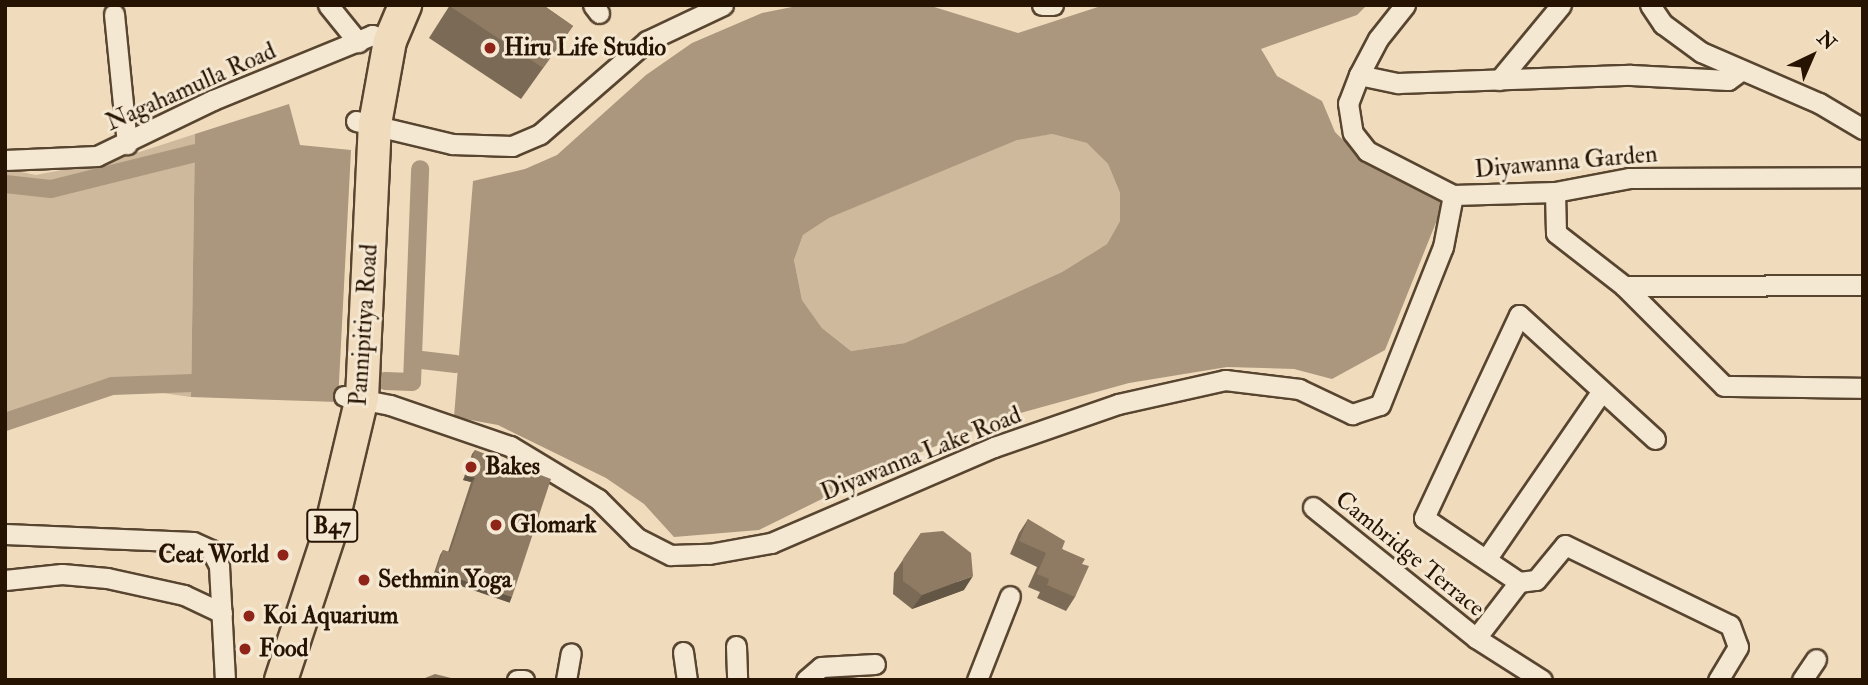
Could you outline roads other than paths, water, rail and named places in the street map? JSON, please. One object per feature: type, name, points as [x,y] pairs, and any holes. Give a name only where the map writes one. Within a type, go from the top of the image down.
[{"type":"main road","name":"Pannipitiya Road","points":[[281,680],[330,532],[353,397],[365,122],[373,40],[385,5]]},
{"type":"main road","name":"Pannipitiya Road","points":[[373,40],[405,5]]},
{"type":"main road","name":"Pannipitiya Road","points":[[261,680],[313,527],[353,397]]},
{"type":"street","points":[[328,5],[373,40]]},
{"type":"street","points":[[365,122],[452,144],[512,146],[540,134],[647,40],[723,5]]},
{"type":"street","points":[[1042,5],[1053,5]]},
{"type":"street","name":"Diyawanna Garden","points":[[1405,5],[1378,39],[1359,75],[1348,103],[1353,133],[1367,151],[1454,195],[1555,192],[1629,178],[1863,177]]},
{"type":"street","points":[[1499,80],[1561,5]]},
{"type":"street","points":[[1650,5],[1663,24],[1701,52],[1739,72],[1819,103],[1863,129]]},
{"type":"street","points":[[114,15],[127,144]]},
{"type":"street","name":"Nagahamulla Road","points":[[5,160],[97,156],[127,144],[213,100],[373,40]]},
{"type":"street","points":[[1359,75],[1398,83],[1630,75],[1728,80],[1739,72]]},
{"type":"street","points":[[1555,192],[1556,233],[1624,286],[1724,386],[1863,388]]},
{"type":"street","name":"Diyawanna Lake Road","points":[[353,397],[510,446],[598,499],[637,538],[671,555],[709,554],[771,543],[994,447],[1118,404],[1225,380],[1299,389],[1352,414],[1380,405],[1443,247],[1454,195]]},
{"type":"street","points":[[1624,286],[1863,285]]},
{"type":"street","points":[[1655,439],[1519,315],[1424,518],[1519,582],[1536,580],[1565,545],[1730,625],[1738,648],[1718,680]]},
{"type":"street","points":[[1487,558],[1601,392]]},
{"type":"street","name":"Cambridge Terrace","points":[[1313,507],[1520,674],[1542,680]]},
{"type":"street","points":[[5,534],[193,542],[211,550],[219,566],[225,680]]},
{"type":"street","points":[[5,580],[62,574],[107,578],[184,595],[222,613]]},
{"type":"street","points":[[1476,638],[1519,582]]},
{"type":"street","points":[[976,680],[1010,597]]},
{"type":"street","points":[[736,646],[737,680]]},
{"type":"street","points":[[683,652],[687,680]]},
{"type":"street","points":[[566,680],[571,653]]},
{"type":"street","points":[[1802,680],[1816,659]]},
{"type":"street","points":[[806,680],[821,667],[875,664]]},
{"type":"street","points":[[517,680],[524,680]]},
{"type":"waterway","points":[[5,184],[51,189],[195,153]]},
{"type":"waterway","points":[[385,381],[412,382],[420,169]]},
{"type":"waterway","points":[[413,359],[456,364]]},
{"type":"waterway","points":[[5,422],[112,386],[193,383]]},
{"type":"place","name":"Hiru Life Studio","points":[[490,48]]},
{"type":"place","name":"Bakes","points":[[471,467]]},
{"type":"place","name":"Glomark","points":[[496,525]]},
{"type":"place","name":"Ceat World","points":[[283,555]]},
{"type":"place","name":"Sethmin Yoga","points":[[364,580]]},
{"type":"place","name":"Koi Aquarium","points":[[249,616]]},
{"type":"place","name":"Food","points":[[245,649]]}]
